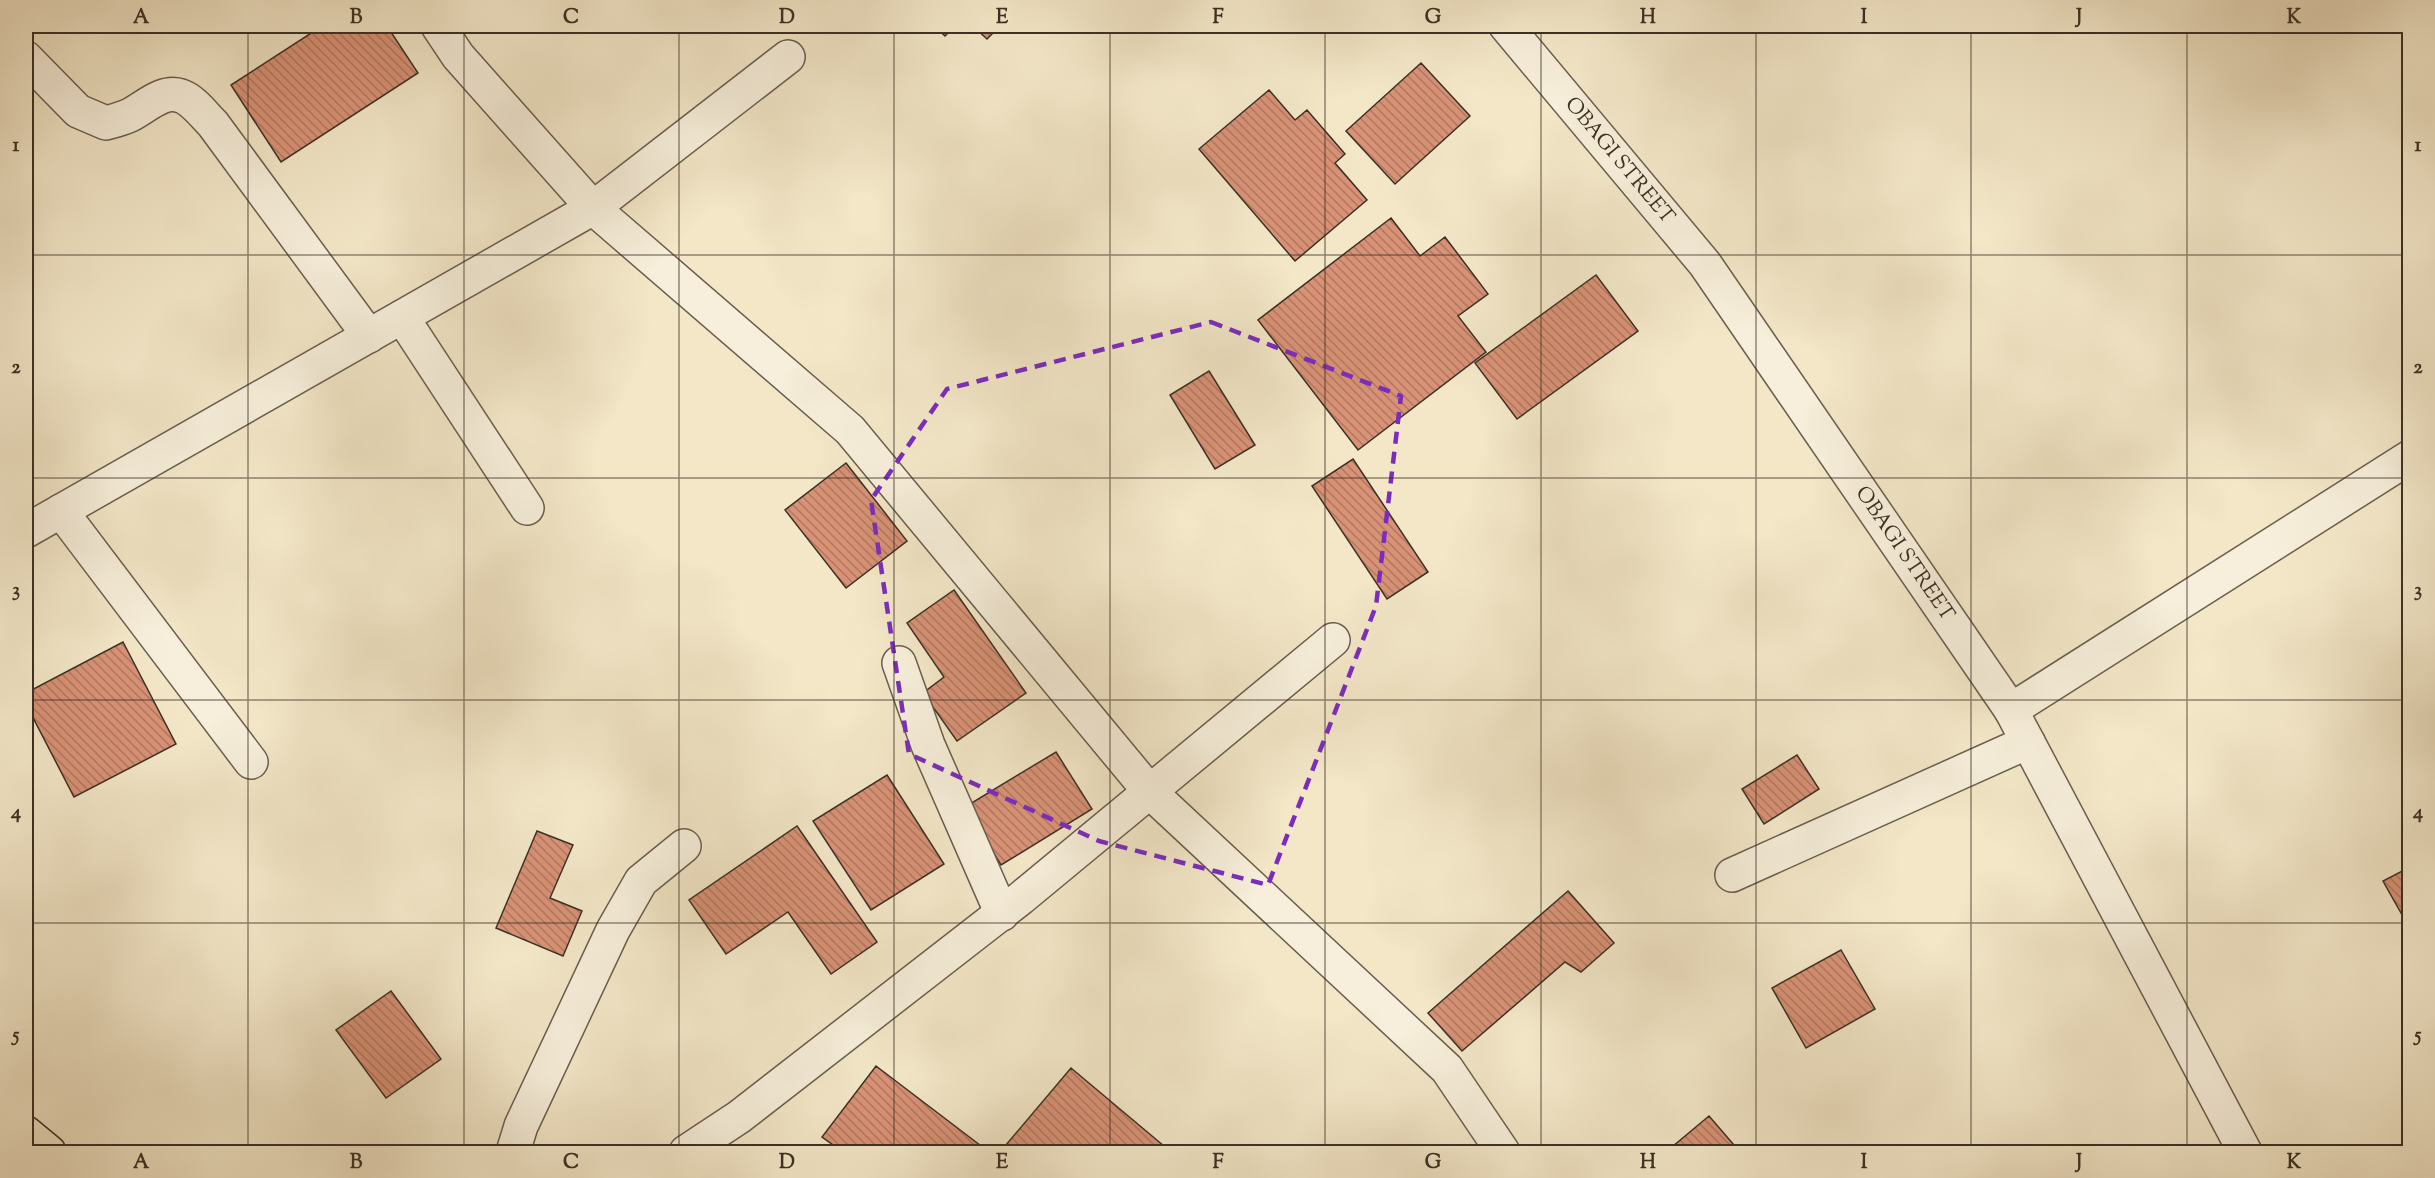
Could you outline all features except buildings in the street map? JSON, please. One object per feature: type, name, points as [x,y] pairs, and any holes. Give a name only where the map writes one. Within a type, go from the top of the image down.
[{"type":"main road","points":[[26,1133],[49,1152]]},
{"type":"street","points":[[438,26],[458,56],[593,208],[850,430],[1150,792],[1447,1070],[1503,1152]]},
{"type":"street","name":"OBAGI STREET","points":[[1506,26],[1705,264],[2011,710],[2245,1152]]},
{"type":"street","points":[[26,531],[593,208],[788,57]]},
{"type":"street","points":[[26,58],[78,111],[106,123],[130,115],[160,97],[171,94],[181,96],[197,107],[213,124],[369,336]]},
{"type":"street","points":[[402,317],[527,507]]},
{"type":"street","points":[[2011,710],[2409,457]]},
{"type":"street","points":[[61,511],[251,762]]},
{"type":"street","points":[[686,1152],[739,1117],[1002,914],[1333,640]]},
{"type":"street","points":[[899,663],[928,745],[1002,914]]},
{"type":"street","points":[[1732,875],[2028,742]]},
{"type":"street","points":[[513,1152],[521,1126],[613,930],[641,881],[684,846]]},
{"type":"highlighted area","points":[[1211,322],[1401,396],[1376,606],[1268,885],[1099,841],[909,754],[871,500],[947,389]]}]
